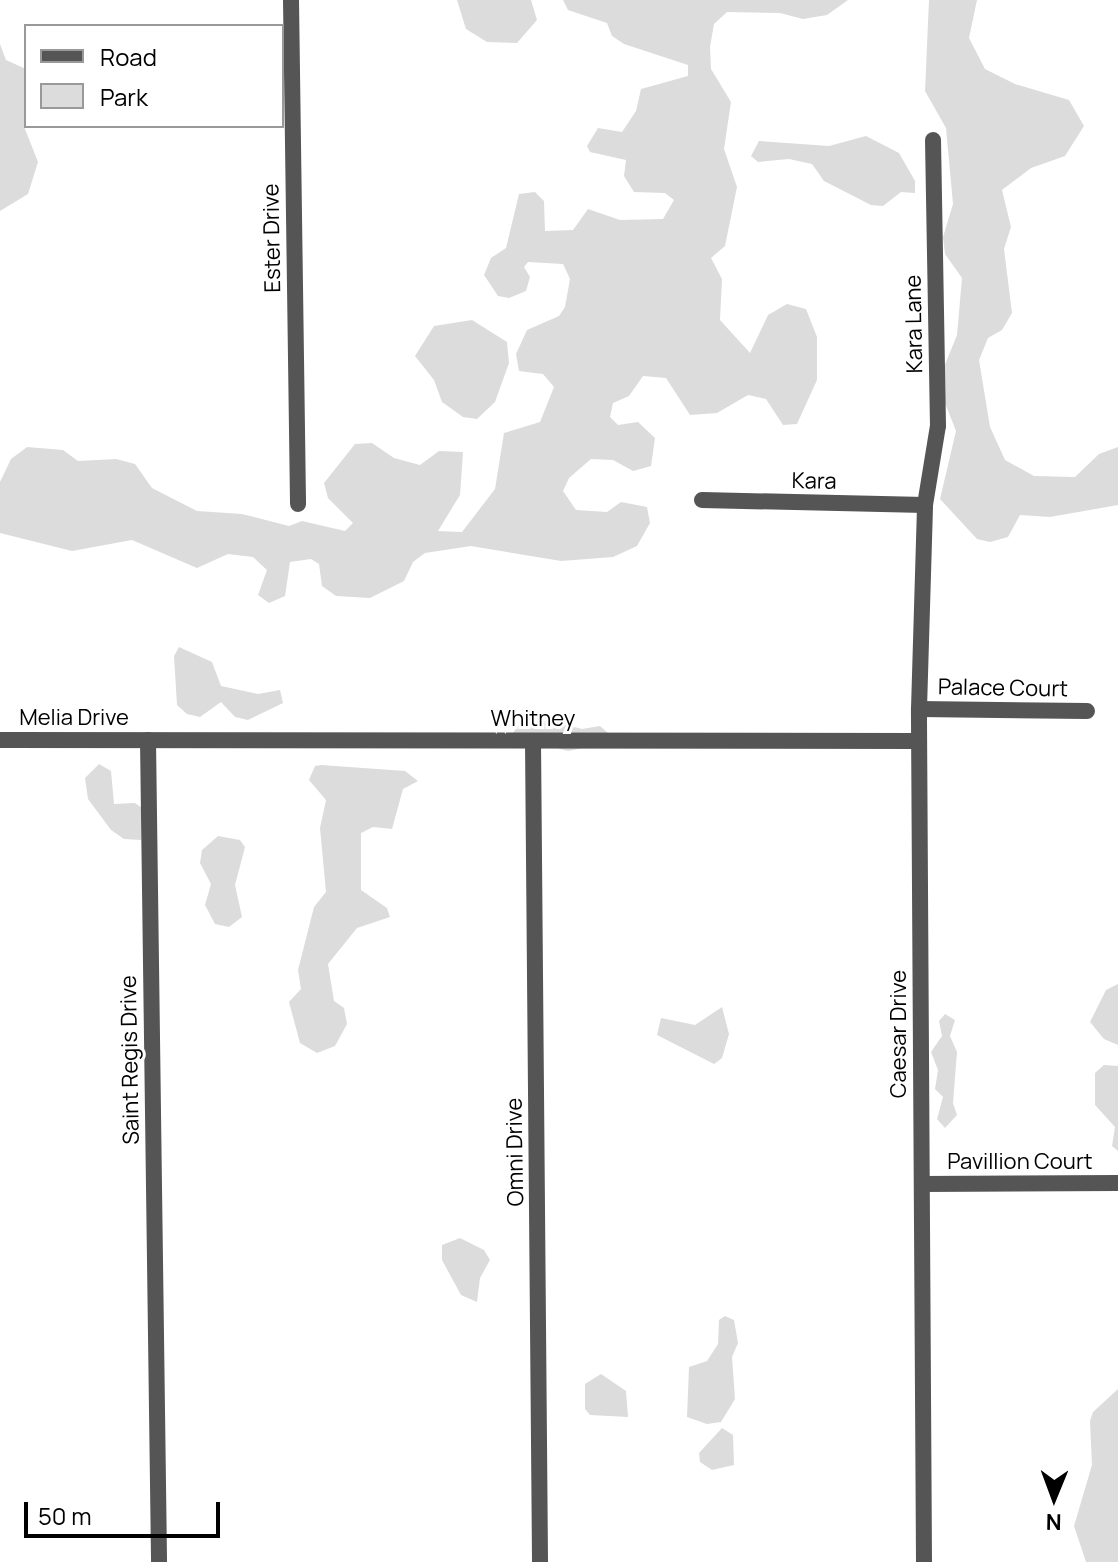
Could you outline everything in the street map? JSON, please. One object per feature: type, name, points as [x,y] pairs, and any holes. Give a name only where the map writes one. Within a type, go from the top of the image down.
[{"type":"street","name":"Ester Drive","points":[[291,0],[298,504]]},
{"type":"street","name":"Kara Lane","points":[[925,505],[938,426],[933,140]]},
{"type":"street","name":"Kara","points":[[702,500],[925,505]]},
{"type":"street","name":"Caesar Drive","points":[[924,1562],[919,709],[925,505]]},
{"type":"street","name":"Palace Court","points":[[919,709],[1087,711]]},
{"type":"street","name":"Melia Drive","points":[[0,740],[148,740]]},
{"type":"street","name":"Whitney","points":[[148,740],[919,741]]},
{"type":"street","name":"Saint Regis Drive","points":[[148,740],[159,1562]]},
{"type":"street","name":"Omni Drive","points":[[533,741],[540,1562]]},
{"type":"street","name":"Pavillion Court","points":[[922,1184],[1118,1183]]},
{"type":"green space","points":[[457,0],[531,0],[537,20],[517,43],[487,42],[466,29]]},
{"type":"green space","points":[[563,0],[848,0],[827,15],[803,19],[780,13],[727,12],[714,24],[710,47],[711,69],[731,102],[724,149],[737,187],[725,246],[711,258],[722,279],[720,320],[750,353],[768,315],[787,304],[806,309],[817,337],[817,380],[797,424],[783,425],[766,399],[748,395],[717,413],[690,415],[666,378],[643,376],[629,396],[613,403],[610,417],[618,425],[638,422],[655,438],[651,466],[633,471],[613,460],[591,459],[569,478],[563,491],[576,510],[607,512],[621,502],[647,507],[650,523],[637,546],[613,557],[561,561],[471,546],[425,553],[413,562],[404,581],[370,598],[336,596],[322,586],[319,564],[311,559],[290,562],[285,596],[269,603],[258,595],[267,570],[253,557],[228,554],[197,568],[132,540],[72,551],[0,533],[0,482],[11,459],[27,447],[63,450],[78,461],[116,459],[135,464],[152,488],[197,511],[242,514],[289,526],[302,521],[345,531],[353,523],[328,498],[324,483],[355,444],[372,443],[394,458],[420,465],[439,451],[463,452],[460,495],[438,531],[462,532],[495,489],[504,433],[540,422],[554,387],[543,374],[519,371],[516,354],[527,330],[559,316],[565,307],[570,279],[563,264],[528,262],[524,267],[530,277],[526,291],[509,298],[498,296],[484,275],[491,258],[506,248],[519,194],[535,192],[544,201],[545,231],[573,230],[588,209],[620,220],[663,219],[674,200],[665,193],[634,192],[624,176],[626,160],[590,152],[587,146],[598,128],[622,132],[636,111],[641,89],[688,76],[688,65],[624,44],[612,36],[607,23],[568,10]]},
{"type":"green space","points":[[929,0],[977,0],[969,38],[985,69],[1015,84],[1069,100],[1084,126],[1065,156],[1031,168],[1002,190],[1011,227],[1004,249],[1012,313],[1002,330],[988,338],[979,360],[990,427],[1005,460],[1034,476],[1075,477],[1099,454],[1118,447],[1118,505],[1050,517],[1020,515],[1008,537],[990,542],[977,539],[940,499],[956,431],[945,403],[944,367],[957,335],[962,278],[945,254],[943,237],[953,204],[946,128],[925,91]]},
{"type":"green space","points":[[0,44],[6,60],[24,68],[24,128],[38,162],[28,194],[0,211]]},
{"type":"green space","points":[[866,136],[899,153],[915,181],[915,193],[901,192],[883,206],[871,205],[824,181],[812,164],[789,159],[758,162],[751,156],[759,141],[829,146]]},
{"type":"green space","points":[[472,320],[507,342],[509,363],[495,402],[477,419],[463,417],[442,402],[434,380],[415,356],[434,326]]},
{"type":"green space","points":[[179,647],[212,662],[221,686],[258,694],[280,690],[283,703],[248,720],[235,717],[221,702],[200,717],[187,714],[177,705],[174,656]]},
{"type":"green space","points":[[551,721],[582,729],[600,726],[608,733],[589,747],[568,751],[511,736],[520,723]]},
{"type":"green space","points":[[99,764],[111,771],[114,804],[135,803],[142,808],[141,840],[124,839],[111,830],[88,799],[85,778]]},
{"type":"green space","points":[[315,766],[405,771],[418,781],[403,789],[392,829],[373,827],[361,833],[361,890],[387,908],[390,917],[357,928],[328,964],[334,1001],[344,1008],[347,1024],[335,1046],[317,1053],[300,1043],[289,1002],[301,989],[298,970],[314,907],[326,892],[320,828],[326,800],[309,780]]},
{"type":"green space","points":[[218,836],[240,840],[245,847],[235,885],[242,917],[229,927],[215,924],[205,905],[211,884],[200,863],[202,850]]},
{"type":"green space","points":[[1118,984],[1118,1045],[1104,1039],[1090,1022],[1106,990]]},
{"type":"green space","points":[[722,1007],[729,1034],[722,1058],[714,1064],[657,1035],[661,1018],[695,1025]]},
{"type":"green space","points":[[945,1014],[955,1020],[950,1036],[957,1052],[953,1103],[957,1115],[945,1128],[937,1119],[943,1097],[935,1089],[938,1070],[931,1052],[942,1036],[939,1021]]},
{"type":"green space","points":[[1104,1065],[1118,1066],[1118,1151],[1112,1146],[1115,1127],[1095,1105],[1095,1073]]},
{"type":"green space","points":[[460,1238],[484,1250],[490,1260],[480,1278],[477,1302],[461,1295],[442,1260],[442,1245]]},
{"type":"green space","points":[[725,1316],[734,1320],[738,1343],[732,1357],[735,1399],[721,1422],[707,1424],[687,1417],[689,1367],[707,1361],[718,1344],[719,1320]]},
{"type":"green space","points":[[601,1374],[626,1391],[628,1417],[590,1415],[585,1409],[585,1384]]},
{"type":"green space","points":[[1118,1389],[1118,1562],[1086,1562],[1074,1526],[1092,1465],[1090,1421],[1093,1412]]},
{"type":"green space","points":[[722,1428],[733,1435],[734,1465],[712,1470],[700,1462],[699,1453]]}]
